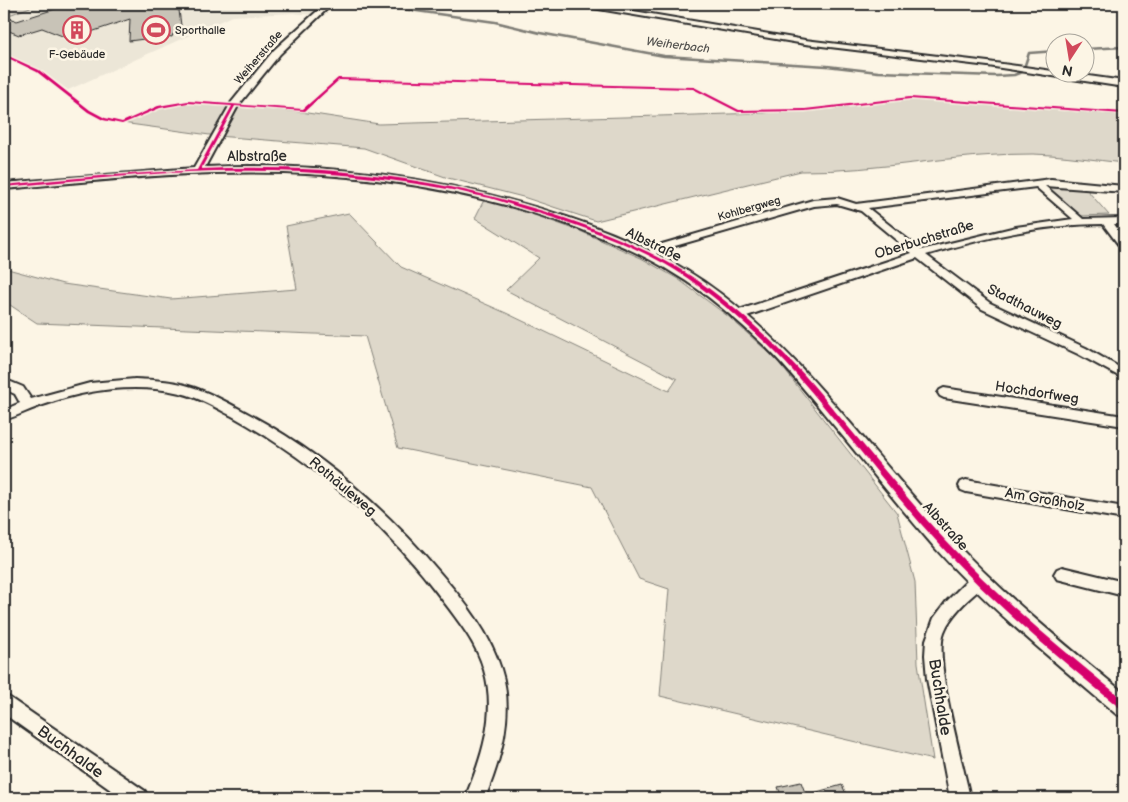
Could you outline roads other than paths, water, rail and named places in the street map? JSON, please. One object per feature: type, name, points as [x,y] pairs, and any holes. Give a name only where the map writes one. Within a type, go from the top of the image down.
[{"type":"street","name":"Weiherstraße","points":[[185,170],[191,161],[217,136],[234,104],[267,63],[287,41],[329,4]]},
{"type":"street","points":[[581,4],[805,42],[988,64],[1124,84]]},
{"type":"street","name":"Weiherstraße","points":[[199,169],[217,155],[217,136]]},
{"type":"street","points":[[217,155],[241,166],[258,168]]},
{"type":"street","name":"Albstraße","points":[[4,186],[199,169],[258,168],[347,172],[428,183],[526,206],[649,254],[686,275],[738,315],[784,357],[913,508],[979,581],[1055,649],[1124,706]]},
{"type":"street","name":"Kohlbergweg","points":[[858,206],[1051,182],[1124,189]]},
{"type":"street","points":[[1038,184],[1080,221]]},
{"type":"street","name":"Kohlbergweg","points":[[649,254],[665,246],[828,200],[858,206],[870,212],[918,254]]},
{"type":"street","points":[[1105,220],[1115,230],[1124,246]]},
{"type":"street","name":"Oberbuchstraße","points":[[738,315],[918,254],[978,236],[1035,226],[1080,221],[1124,221]]},
{"type":"street","name":"Stadthauweg","points":[[918,254],[986,306],[1082,351],[1124,375]]},
{"type":"street","points":[[4,384],[16,388],[25,396],[27,405]]},
{"type":"street","name":"Rothäuleweg","points":[[4,415],[60,394],[93,387],[130,384],[182,388],[205,397],[246,418],[332,473],[370,507],[438,582],[469,620],[486,649],[494,672],[497,705],[494,744],[483,780],[475,798]]},
{"type":"street","name":"Hochdorfweg","points":[[944,392],[1124,421]]},
{"type":"street","name":"Am Großholz","points":[[966,486],[1124,513]]},
{"type":"street","points":[[1062,574],[1124,589]]},
{"type":"street","name":"Buchhalde","points":[[960,798],[933,660],[934,639],[941,623],[962,595],[979,581]]},
{"type":"street","name":"Buchhalde","points":[[4,704],[138,798]]},
{"type":"waterway","name":"Weiherbach","points":[[335,5],[381,6],[495,22],[540,33],[664,56],[827,66],[878,72],[996,76],[1014,75],[1022,72]]},
{"type":"waterway","name":"Weiherbach","points":[[1096,48],[1124,47]]},
{"type":"waterway","name":"Weiherbach","points":[[1025,65],[1029,53],[1046,52]]},
{"type":"place","name":"F-Gebäude","points":[[77,30]]},
{"type":"place","name":"Sporthalle","points":[[156,30]]}]
